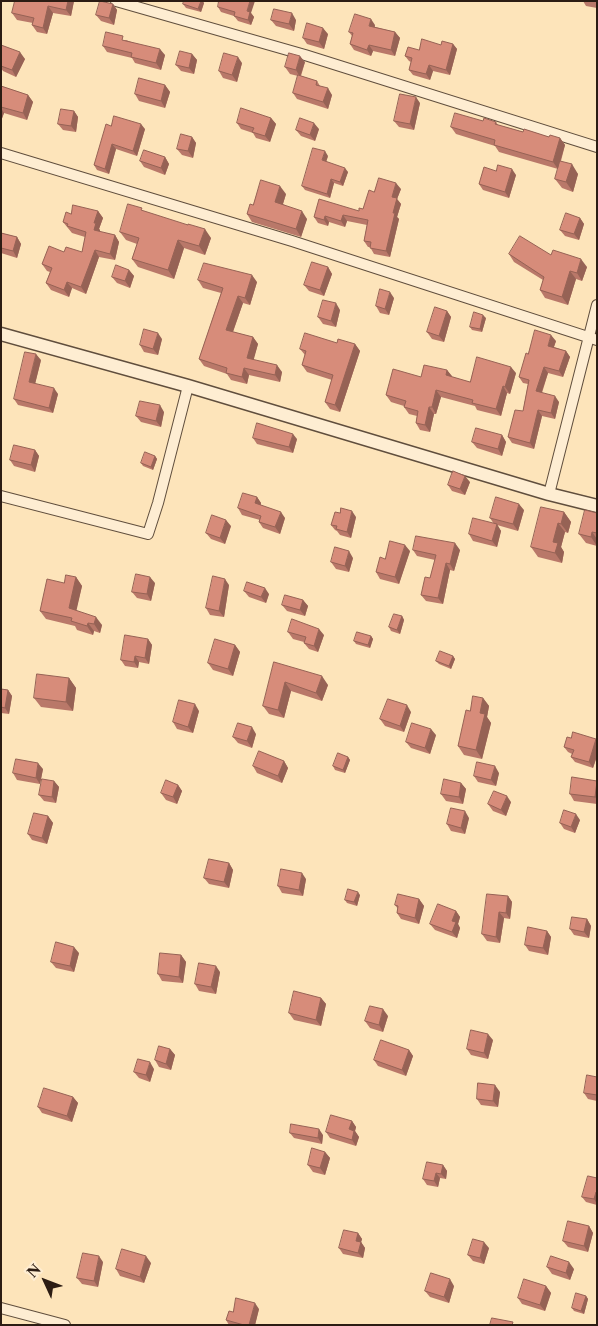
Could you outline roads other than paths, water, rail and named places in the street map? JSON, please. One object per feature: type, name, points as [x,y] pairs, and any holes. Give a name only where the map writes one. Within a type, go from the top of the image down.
[{"type":"street","points":[[116,1],[305,55],[597,147]]},
{"type":"street","points":[[1,154],[292,241],[592,339]]},
{"type":"street","points":[[549,494],[592,339],[597,305]]},
{"type":"street","points":[[1,334],[188,386],[549,494],[597,506]]},
{"type":"street","points":[[1,496],[148,534],[158,503],[188,386]]},
{"type":"street","points":[[1,1308],[65,1325]]}]
